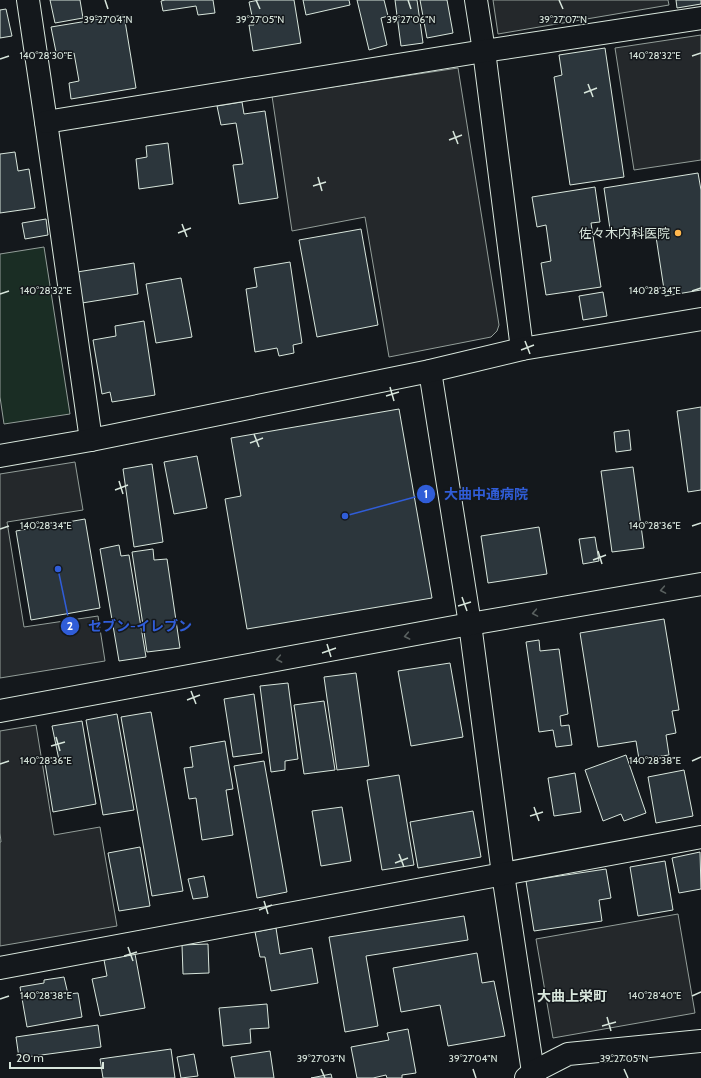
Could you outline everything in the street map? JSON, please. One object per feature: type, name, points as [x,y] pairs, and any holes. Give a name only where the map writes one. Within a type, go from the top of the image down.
[{"type":"street","points":[[28,0],[91,440]]},
{"type":"street","points":[[476,0],[484,51],[522,350]]},
{"type":"street","points":[[46,122],[484,51],[701,18]]},
{"type":"street","points":[[0,456],[91,440],[430,372],[522,350],[701,319]]},
{"type":"street","points":[[430,372],[470,624],[531,1076],[568,1054],[701,1041]]},
{"type":"street","points":[[0,711],[470,624],[701,584]]},
{"type":"street","points":[[0,968],[701,837]]},
{"type":"green space","points":[[44,247],[70,414],[4,424],[0,397],[0,254]]},
{"type":"shaded area","points":[[493,0],[668,0],[669,5],[498,34]]},
{"type":"shaded area","points":[[701,35],[701,160],[634,170],[615,48]]},
{"type":"shaded area","points":[[458,68],[499,325],[497,331],[491,337],[389,357],[365,217],[292,231],[272,96]]},
{"type":"shaded area","points":[[75,462],[83,510],[7,522],[24,627],[98,616],[105,661],[0,678],[0,474]]},
{"type":"shaded area","points":[[36,725],[54,835],[100,827],[117,926],[0,946],[0,731]]},
{"type":"shaded area","points":[[678,914],[695,1013],[553,1038],[536,939]]},
{"type":"building","points":[[50,0],[80,0],[83,18],[55,23]]},
{"type":"building","points":[[213,0],[215,13],[198,15],[196,6],[163,11],[161,1]]},
{"type":"building","points":[[259,0],[294,0],[301,43],[253,51],[249,25],[254,25],[249,2]]},
{"type":"building","points":[[303,0],[349,0],[350,5],[306,15]]},
{"type":"building","points":[[357,0],[384,0],[388,16],[381,18],[387,45],[369,50]]},
{"type":"building","points":[[395,0],[417,0],[423,43],[401,46]]},
{"type":"building","points":[[420,0],[447,0],[453,33],[427,38]]},
{"type":"building","points":[[676,0],[701,0],[701,4],[677,8]]},
{"type":"building","points":[[6,9],[12,36],[0,38],[0,10]]},
{"type":"building","points":[[124,15],[136,88],[71,99],[69,83],[79,81],[74,53],[57,57],[51,27]]},
{"type":"building","points":[[605,48],[624,177],[570,185],[554,77],[562,75],[559,55]]},
{"type":"building","points":[[242,102],[244,114],[265,111],[278,198],[239,204],[233,165],[243,164],[236,123],[221,125],[217,106]]},
{"type":"building","points":[[168,143],[173,184],[139,189],[136,159],[147,157],[146,146]]},
{"type":"building","points":[[15,152],[18,171],[29,169],[35,208],[0,213],[0,154]]},
{"type":"building","name":"佐々木内科医院","points":[[698,173],[701,190],[701,290],[665,296],[655,230],[611,236],[604,188]]},
{"type":"building","points":[[595,187],[600,222],[591,223],[601,287],[546,295],[541,263],[551,261],[546,225],[537,227],[532,197]]},
{"type":"building","points":[[46,219],[48,235],[25,239],[22,223]]},
{"type":"building","points":[[361,229],[378,325],[317,337],[299,240]]},
{"type":"building","points":[[290,262],[302,343],[293,345],[294,353],[279,356],[277,348],[255,352],[246,289],[257,287],[254,268]]},
{"type":"building","points":[[134,263],[138,294],[82,303],[77,272]]},
{"type":"building","points":[[181,278],[192,337],[156,343],[146,284]]},
{"type":"building","points":[[603,292],[607,316],[583,320],[579,296]]},
{"type":"building","points":[[144,321],[155,395],[112,402],[110,392],[102,394],[93,340],[116,336],[115,326]]},
{"type":"building","points":[[701,407],[701,490],[688,492],[677,411]]},
{"type":"building","points":[[399,409],[432,598],[247,629],[225,499],[241,496],[231,438]]},
{"type":"building","points":[[629,430],[631,450],[616,452],[614,432]]},
{"type":"building","points":[[197,456],[207,508],[174,514],[164,462]]},
{"type":"building","points":[[152,464],[163,542],[134,547],[123,469]]},
{"type":"building","points":[[633,467],[644,548],[612,552],[601,471]]},
{"type":"building","points":[[85,519],[100,608],[31,620],[16,531]]},
{"type":"building","points":[[539,527],[547,574],[488,583],[481,536]]},
{"type":"building","points":[[595,537],[599,561],[583,564],[579,539]]},
{"type":"building","points":[[119,545],[121,556],[129,555],[146,657],[119,661],[100,549]]},
{"type":"building","points":[[153,549],[154,560],[167,559],[180,648],[147,652],[132,552]]},
{"type":"building","points":[[664,619],[679,710],[672,711],[676,733],[666,735],[669,755],[639,759],[636,741],[598,747],[580,633]]},
{"type":"building","points":[[539,640],[540,651],[559,649],[568,714],[560,716],[561,726],[569,725],[572,745],[556,747],[553,730],[539,732],[526,642]]},
{"type":"building","points":[[450,663],[463,737],[411,746],[398,671]]},
{"type":"building","points":[[356,673],[369,766],[337,770],[324,677]]},
{"type":"building","points":[[288,683],[298,759],[285,761],[285,770],[271,772],[260,686]]},
{"type":"building","points":[[254,694],[262,753],[233,757],[224,699]]},
{"type":"building","points":[[324,701],[335,770],[304,774],[294,705]]},
{"type":"building","points":[[151,712],[183,891],[152,896],[121,717]]},
{"type":"building","points":[[117,714],[134,810],[103,815],[86,720]]},
{"type":"building","points":[[82,721],[96,804],[53,812],[45,763],[59,760],[52,726]]},
{"type":"building","points":[[225,741],[233,789],[226,790],[233,835],[202,840],[196,798],[189,799],[184,768],[193,767],[190,747]]},
{"type":"building","points":[[626,755],[646,813],[624,821],[621,814],[603,821],[585,770]]},
{"type":"building","points":[[264,761],[287,892],[257,898],[234,766]]},
{"type":"building","points":[[684,770],[693,816],[656,823],[648,777]]},
{"type":"building","points":[[575,773],[581,812],[554,816],[548,778]]},
{"type":"building","points":[[399,775],[414,865],[382,870],[367,780]]},
{"type":"building","points":[[342,807],[351,861],[321,866],[312,811]]},
{"type":"building","points":[[473,811],[481,857],[418,868],[410,822]]},
{"type":"building","points":[[140,847],[150,906],[119,911],[108,853]]},
{"type":"building","points":[[700,852],[701,889],[679,893],[672,858]]},
{"type":"building","points":[[665,861],[673,910],[638,916],[630,867]]},
{"type":"building","points":[[606,869],[611,898],[599,900],[602,921],[534,931],[526,881]]},
{"type":"building","points":[[204,876],[208,897],[193,899],[188,879]]},
{"type":"building","points":[[464,916],[468,940],[366,956],[378,1026],[345,1032],[329,937]]},
{"type":"building","points":[[276,928],[280,954],[312,948],[318,983],[271,991],[265,957],[260,957],[255,932]]},
{"type":"building","points":[[208,944],[209,973],[183,974],[182,945]]},
{"type":"building","points":[[477,953],[482,983],[494,981],[505,1036],[448,1046],[440,1005],[401,1012],[393,968]]},
{"type":"building","points":[[135,954],[145,1008],[100,1016],[92,979],[107,976],[104,960]]},
{"type":"building","points":[[64,977],[68,994],[78,993],[82,1017],[27,1027],[20,987],[44,983],[44,980]]},
{"type":"building","points":[[267,1004],[269,1028],[250,1029],[251,1043],[223,1046],[219,1008]]},
{"type":"building","points":[[98,1025],[101,1047],[19,1058],[16,1037]]},
{"type":"building","points":[[408,1029],[416,1073],[402,1075],[402,1078],[387,1078],[386,1075],[373,1078],[357,1078],[351,1047],[389,1040],[387,1033]]},
{"type":"building","points":[[171,1049],[175,1078],[103,1078],[100,1059]]},
{"type":"building","points":[[270,1051],[274,1078],[235,1078],[231,1057]]},
{"type":"building","points":[[194,1054],[198,1076],[181,1078],[177,1057]]},
{"type":"building","points":[[331,1074],[332,1078],[311,1078]]},
{"type":"place","name":"佐々木内科医院","points":[[678,233]]},
{"type":"place","name":"大曲中通病院","points":[[345,516]]},
{"type":"place","name":"セブン-イレブン","points":[[58,569]]},
{"type":"district","name":"大曲上栄町","points":[[572,996]]}]
